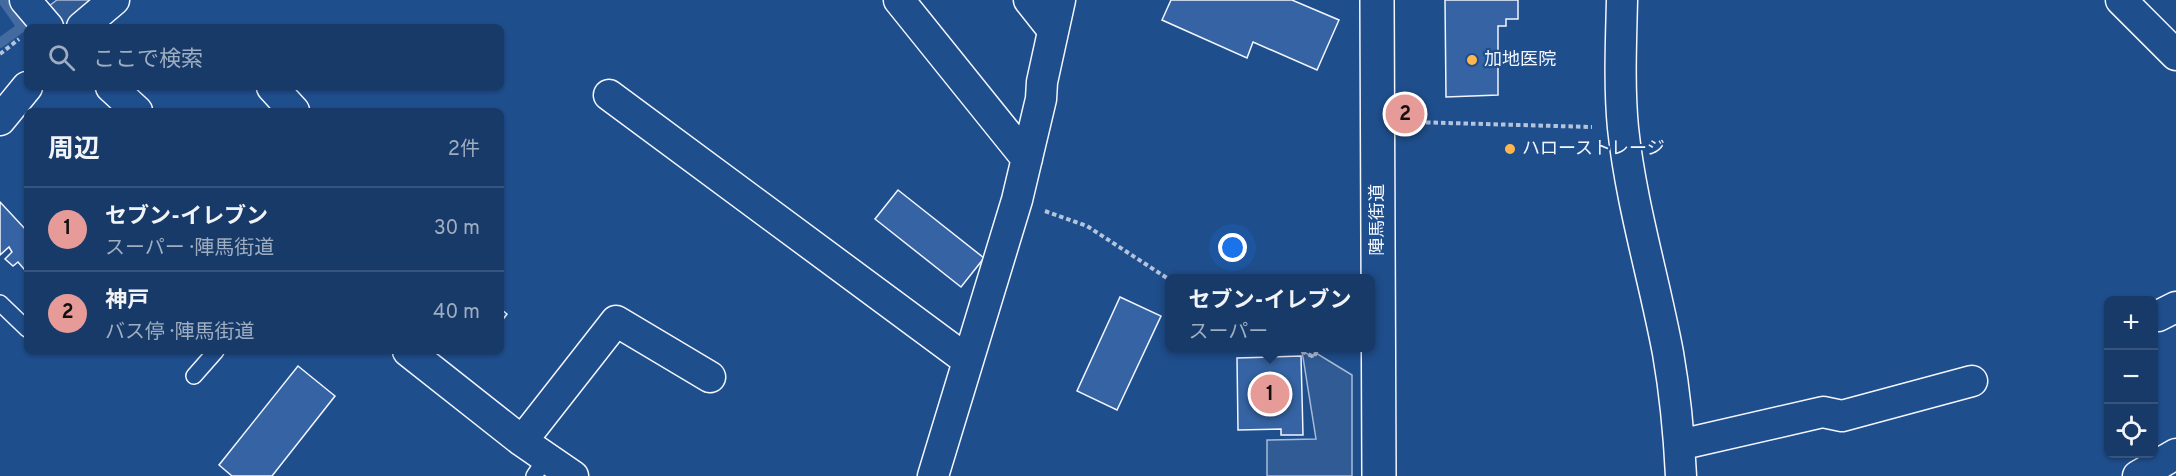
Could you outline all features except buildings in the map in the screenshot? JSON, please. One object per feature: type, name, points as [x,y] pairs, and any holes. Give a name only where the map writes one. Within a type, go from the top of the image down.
[{"type":"main road","name":"陣馬街道","points":[[1377,0],[1379,476]]},
{"type":"street","points":[[26,0],[46,24]]},
{"type":"street","points":[[86,24],[114,0]]},
{"type":"street","points":[[899,0],[1027,159]]},
{"type":"street","points":[[1029,0],[1052,29]]},
{"type":"street","points":[[933,476],[1017,200],[1041,99],[1052,29],[1060,0]]},
{"type":"street","points":[[1622,0],[1623,128],[1633,192],[1668,355],[1681,476]]},
{"type":"street","points":[[2121,0],[2176,55]]},
{"type":"street","points":[[0,120],[25,90]]},
{"type":"street","points":[[114,90],[134,108]]},
{"type":"street","points":[[609,95],[967,360]]},
{"type":"street","points":[[522,441],[616,321],[710,377]]},
{"type":"street","points":[[412,354],[522,441],[540,467],[573,476]]},
{"type":"street","points":[[1679,445],[1823,412],[1842,416],[1972,381]]},
{"type":"street","points":[[2138,476],[2176,454]]},
{"type":"lane","points":[[0,303],[24,326]]},
{"type":"lane","points":[[194,376],[213,354]]},
{"type":"path","points":[[0,54],[24,36]]},
{"type":"path","points":[[1377,121],[1623,128]]},
{"type":"path","points":[[1017,200],[1087,225],[1165,277]]},
{"type":"path","points":[[1303,352],[1314,357],[1316,352]]},
{"type":"shaded area","points":[[57,0],[114,0],[86,24],[45,24],[37,15]]},
{"type":"shaded area","points":[[1302,352],[1313,357],[1316,353],[1352,375],[1352,476],[1267,476],[1267,440],[1316,439]]},
{"type":"waterway","points":[[0,43],[22,27],[3,0]]},
{"type":"place","name":"加地医院","points":[[1472,60]]},
{"type":"place","name":"神戸","points":[[1405,114]]},
{"type":"place","name":"ハローストレージ","points":[[1510,149]]},
{"type":"place","name":"セブン-イレブン","points":[[1270,394]]}]
